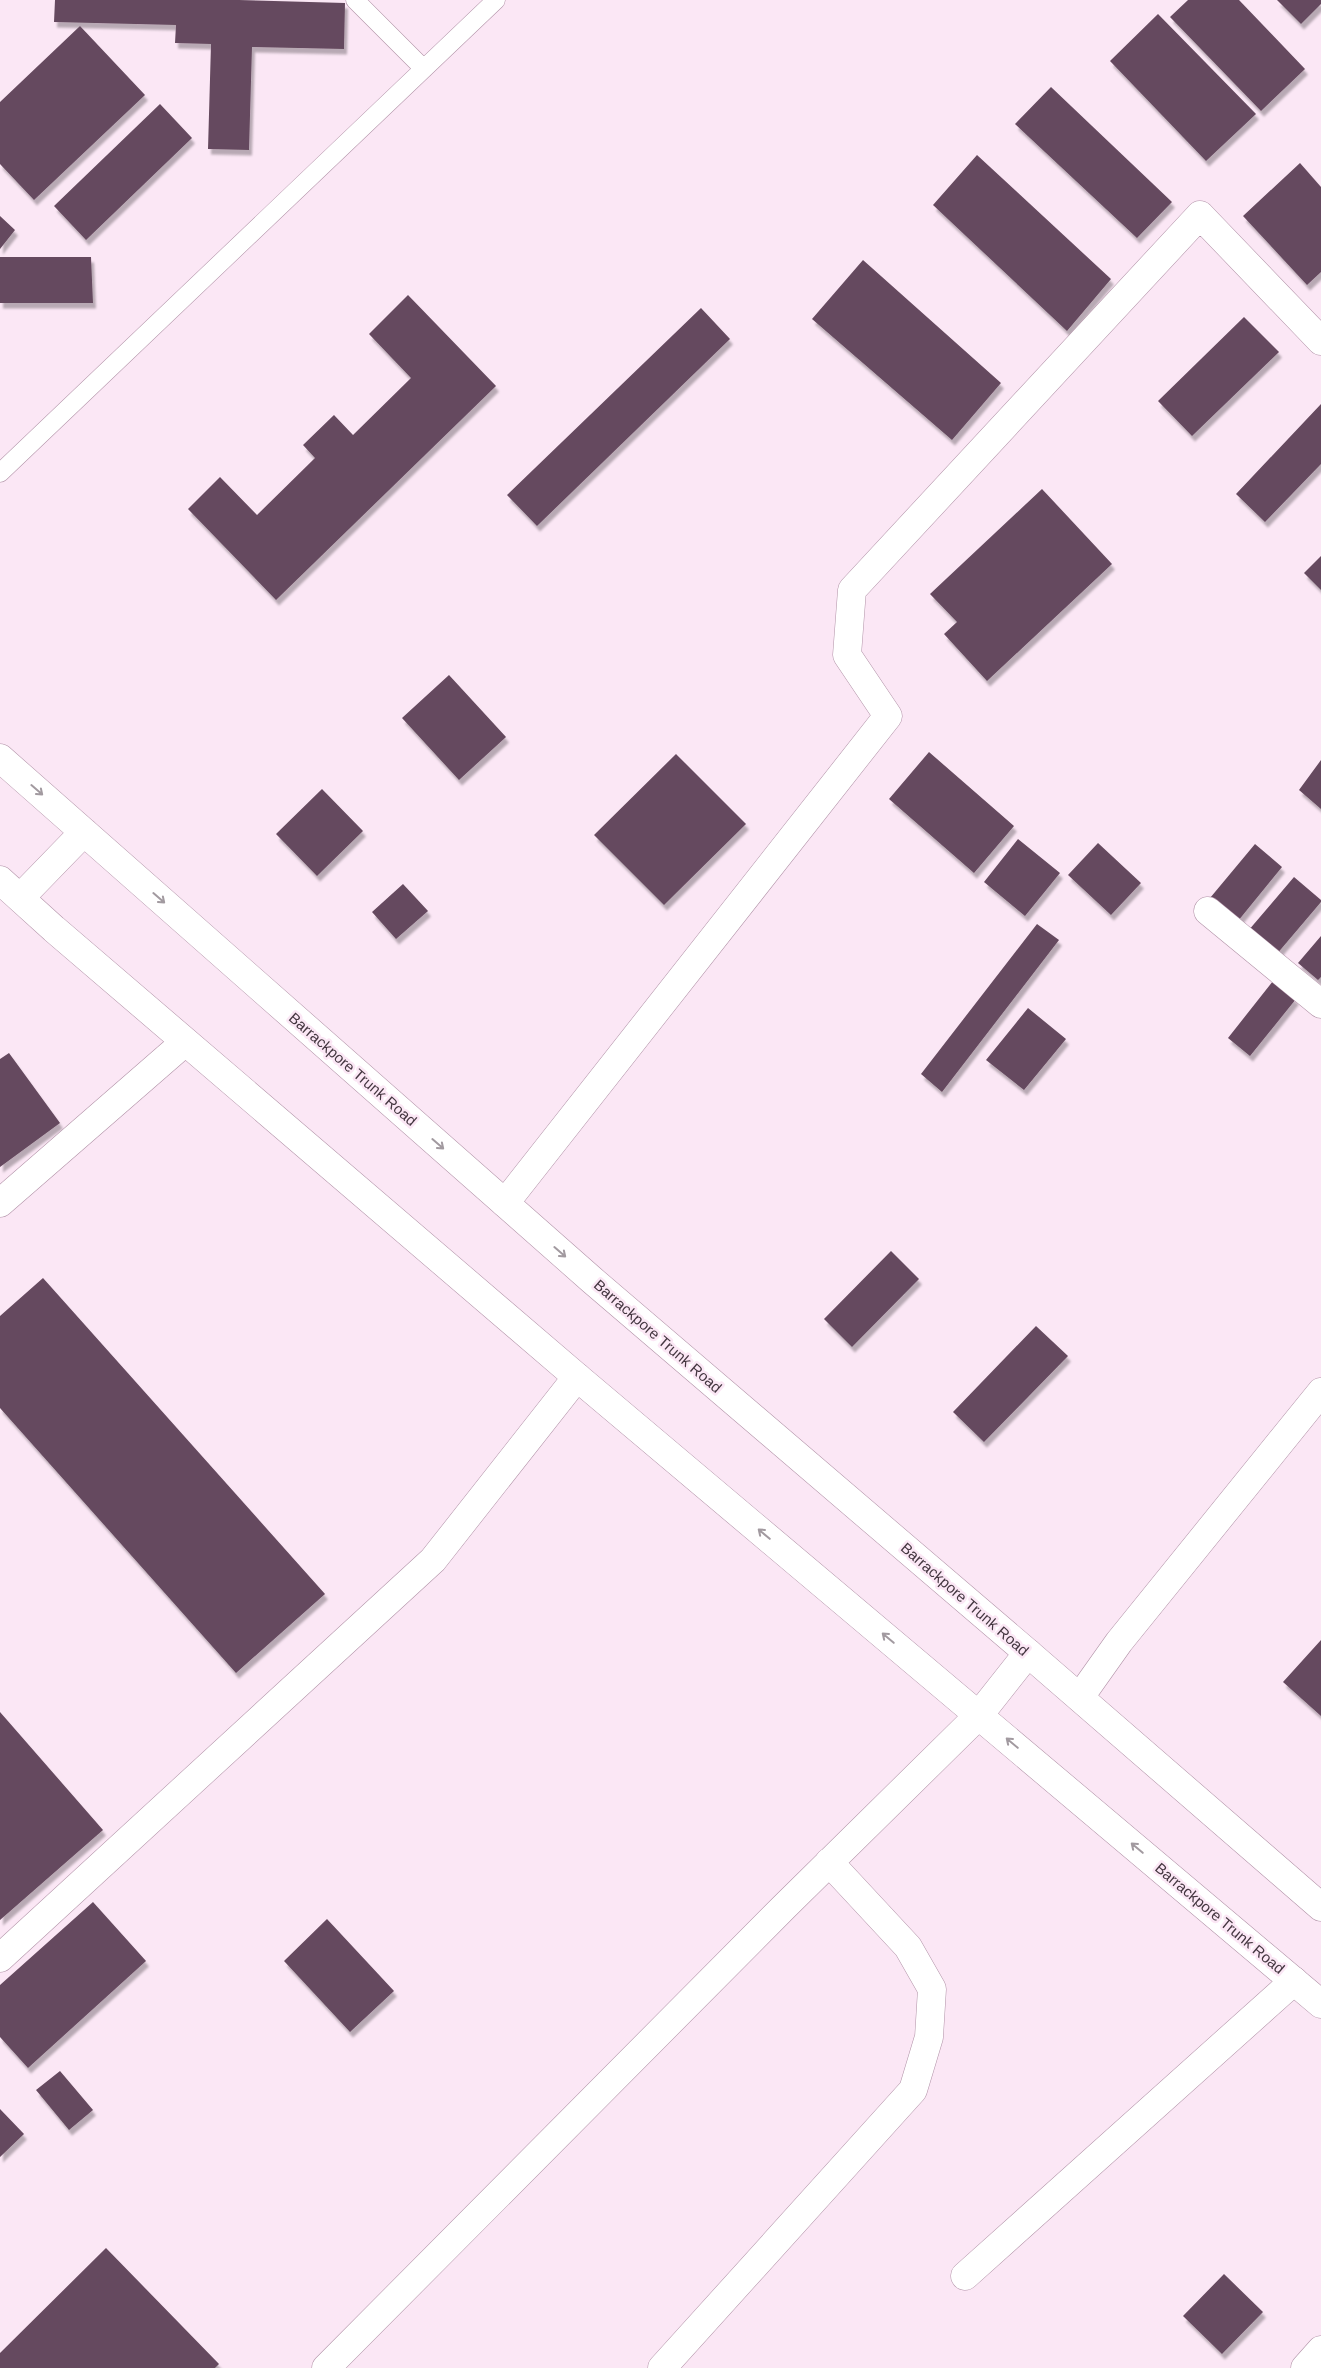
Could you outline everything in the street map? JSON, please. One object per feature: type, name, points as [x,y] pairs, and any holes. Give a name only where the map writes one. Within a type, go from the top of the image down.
[{"type":"street","points":[[506,1203],[888,716],[848,656],[852,590],[1200,215],[1321,341]]},
{"type":"street","name":"Barrackpore Trunk Road","points":[[0,758],[506,1203],[1321,1907]]},
{"type":"street","points":[[20,898],[84,832]]},
{"type":"street","name":"Barrackpore Trunk Road","points":[[0,880],[185,1042],[578,1377],[1321,2004]]},
{"type":"street","points":[[1208,911],[1321,1004]]},
{"type":"street","points":[[0,1203],[185,1042]]},
{"type":"street","points":[[0,1958],[433,1560],[578,1377]]},
{"type":"street","points":[[1080,1697],[1119,1642],[1321,1392]]},
{"type":"street","points":[[326,2368],[829,1862],[979,1715],[1028,1653]]},
{"type":"street","points":[[662,2368],[913,2090],[929,2037],[932,1989],[908,1947],[829,1862]]},
{"type":"street","points":[[965,2276],[1294,1980]]},
{"type":"street","points":[[1305,2368],[1321,2350]]},
{"type":"lane","points":[[355,0],[424,69]]},
{"type":"lane","points":[[0,473],[496,0]]},
{"type":"building","points":[[55,0],[239,0],[345,3],[344,49],[252,47],[249,150],[208,149],[211,44],[175,43],[176,25],[54,22]]},
{"type":"building","points":[[1188,0],[1239,0],[1305,69],[1261,111],[1170,17]]},
{"type":"building","points":[[1277,0],[1321,0],[1321,4],[1301,24]]},
{"type":"building","points":[[1158,14],[1256,114],[1206,161],[1110,61]]},
{"type":"building","points":[[80,26],[145,95],[34,200],[0,164],[0,102]]},
{"type":"building","points":[[1051,87],[1172,202],[1137,238],[1015,124]]},
{"type":"building","points":[[160,104],[192,138],[86,240],[54,206]]},
{"type":"building","points":[[977,155],[1111,279],[1067,331],[933,205]]},
{"type":"building","points":[[1300,163],[1321,187],[1321,272],[1307,285],[1243,216]]},
{"type":"building","points":[[0,216],[15,230],[0,249]]},
{"type":"building","points":[[0,257],[91,257],[93,303],[0,303]]},
{"type":"building","points":[[863,260],[1001,383],[952,440],[812,319]]},
{"type":"building","points":[[408,295],[496,386],[276,600],[188,509],[220,477],[257,515],[315,458],[303,445],[334,415],[353,435],[411,378],[369,334]]},
{"type":"building","points":[[701,308],[730,339],[537,526],[507,495]]},
{"type":"building","points":[[1244,317],[1279,352],[1192,436],[1158,401]]},
{"type":"building","points":[[1321,404],[1321,464],[1265,522],[1236,494]]},
{"type":"building","points":[[1042,489],[1112,564],[987,681],[944,634],[957,622],[930,594]]},
{"type":"building","points":[[1321,556],[1321,590],[1304,573]]},
{"type":"building","points":[[449,675],[506,737],[459,780],[402,718]]},
{"type":"building","points":[[929,752],[1014,826],[974,873],[889,799]]},
{"type":"building","points":[[676,754],[746,824],[664,905],[594,835]]},
{"type":"building","points":[[1321,760],[1321,809],[1299,790]]},
{"type":"building","points":[[322,789],[363,831],[317,876],[276,834]]},
{"type":"building","points":[[1018,839],[1060,873],[1025,916],[984,882]]},
{"type":"building","points":[[1098,843],[1141,883],[1111,915],[1068,875]]},
{"type":"building","points":[[1255,844],[1282,867],[1238,921],[1210,898]]},
{"type":"building","points":[[1294,877],[1321,902],[1276,955],[1248,931]]},
{"type":"building","points":[[403,884],[428,911],[396,939],[372,912]]},
{"type":"building","points":[[1037,924],[1059,940],[942,1092],[921,1074]]},
{"type":"building","points":[[1321,936],[1321,977],[1318,980],[1298,963]]},
{"type":"building","points":[[1273,981],[1296,999],[1250,1056],[1228,1038]]},
{"type":"building","points":[[1028,1008],[1066,1039],[1024,1090],[986,1060]]},
{"type":"building","points":[[9,1053],[60,1123],[0,1167],[0,1059]]},
{"type":"building","points":[[891,1251],[919,1279],[852,1347],[824,1319]]},
{"type":"building","points":[[43,1278],[325,1594],[236,1673],[0,1408],[0,1316]]},
{"type":"building","points":[[1036,1326],[1068,1356],[984,1442],[953,1412]]},
{"type":"building","points":[[1321,1640],[1321,1716],[1283,1682]]},
{"type":"building","points":[[0,1712],[103,1830],[0,1920]]},
{"type":"building","points":[[93,1902],[146,1961],[28,2068],[0,2037],[0,1985]]},
{"type":"building","points":[[327,1919],[394,1991],[350,2032],[284,1961]]},
{"type":"building","points":[[60,2071],[93,2110],[69,2130],[36,2090]]},
{"type":"building","points":[[0,2109],[24,2134],[0,2157]]},
{"type":"building","points":[[106,2248],[219,2364],[215,2368],[0,2368],[0,2353]]},
{"type":"building","points":[[1224,2274],[1263,2312],[1222,2354],[1183,2316]]}]
